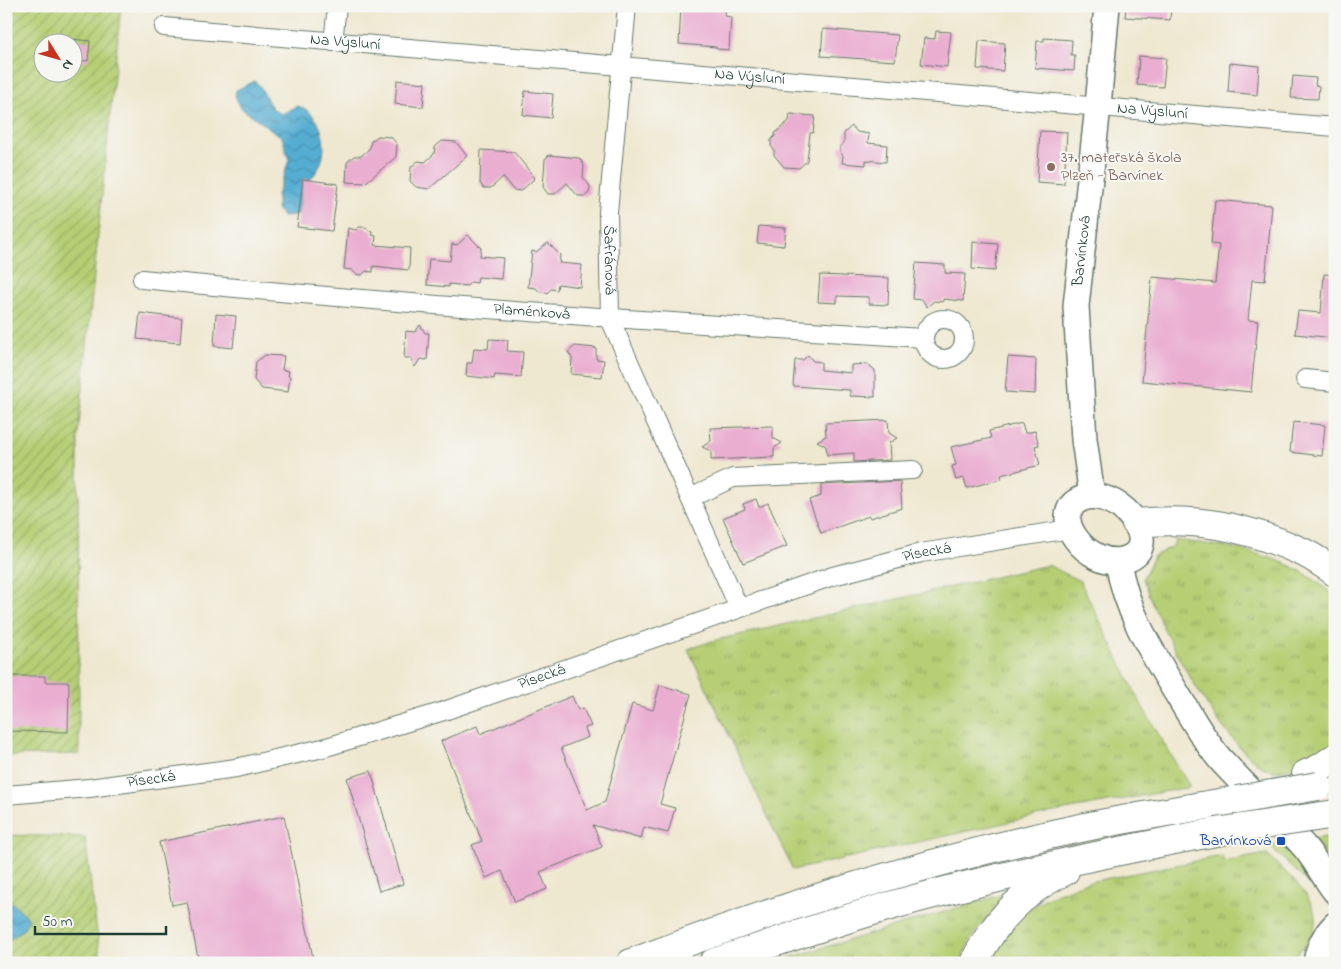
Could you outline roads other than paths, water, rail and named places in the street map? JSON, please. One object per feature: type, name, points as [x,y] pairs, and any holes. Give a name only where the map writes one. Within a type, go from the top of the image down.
[{"type":"highway","points":[[1136,523],[1189,521],[1212,523],[1246,530],[1300,550],[1335,572]]},
{"type":"highway","points":[[631,963],[699,937],[786,908],[920,868],[1085,827],[1237,800],[1320,781],[1320,768],[1335,758]]},
{"type":"highway","points":[[713,963],[886,907],[977,883],[1105,853],[1216,832],[1335,814]]},
{"type":"highway","points":[[974,963],[995,926],[1024,896],[1052,877],[1105,853]]},
{"type":"street","points":[[333,42],[337,6]]},
{"type":"street","name":"Šafránová","points":[[627,6],[608,212],[610,319],[739,608]]},
{"type":"street","name":"Barvínková","points":[[1092,496],[1084,439],[1076,306],[1107,6]]},
{"type":"street","name":"Na Výsluní","points":[[164,27],[1335,127]]},
{"type":"street","name":"Plaménková","points":[[142,279],[610,319],[924,338]]},
{"type":"street","points":[[1306,379],[1335,382]]},
{"type":"street","points":[[690,498],[733,478],[913,470]]},
{"type":"street","points":[[1092,496],[1115,502],[1129,513],[1136,523],[1140,535],[1138,549],[1131,557],[1118,561],[1105,560],[1090,553],[1078,543],[1070,529],[1068,518],[1071,507],[1080,499],[1092,496]]},
{"type":"street","name":"Písecká","points":[[6,795],[89,788],[236,768],[323,748],[444,711],[833,576],[921,553],[1070,529]]},
{"type":"street","points":[[1118,561],[1124,590],[1135,619],[1194,722],[1220,758],[1271,810],[1307,851],[1335,891]]},
{"type":"street","points":[[1316,963],[1324,938],[1335,925]]},
{"type":"water","points":[[255,81],[277,112],[282,114],[297,106],[305,109],[312,114],[321,129],[324,146],[321,163],[310,180],[303,179],[298,214],[283,217],[277,209],[277,195],[289,160],[282,137],[241,108],[235,96],[236,90]]},
{"type":"water","points":[[6,903],[13,903],[29,918],[23,930],[6,942]]},
{"type":"place","name":"37. mateřská škola Plzeň - Barvínek","points":[[1051,167]]},
{"type":"place","name":"Barvínková","points":[[1281,841]]}]
